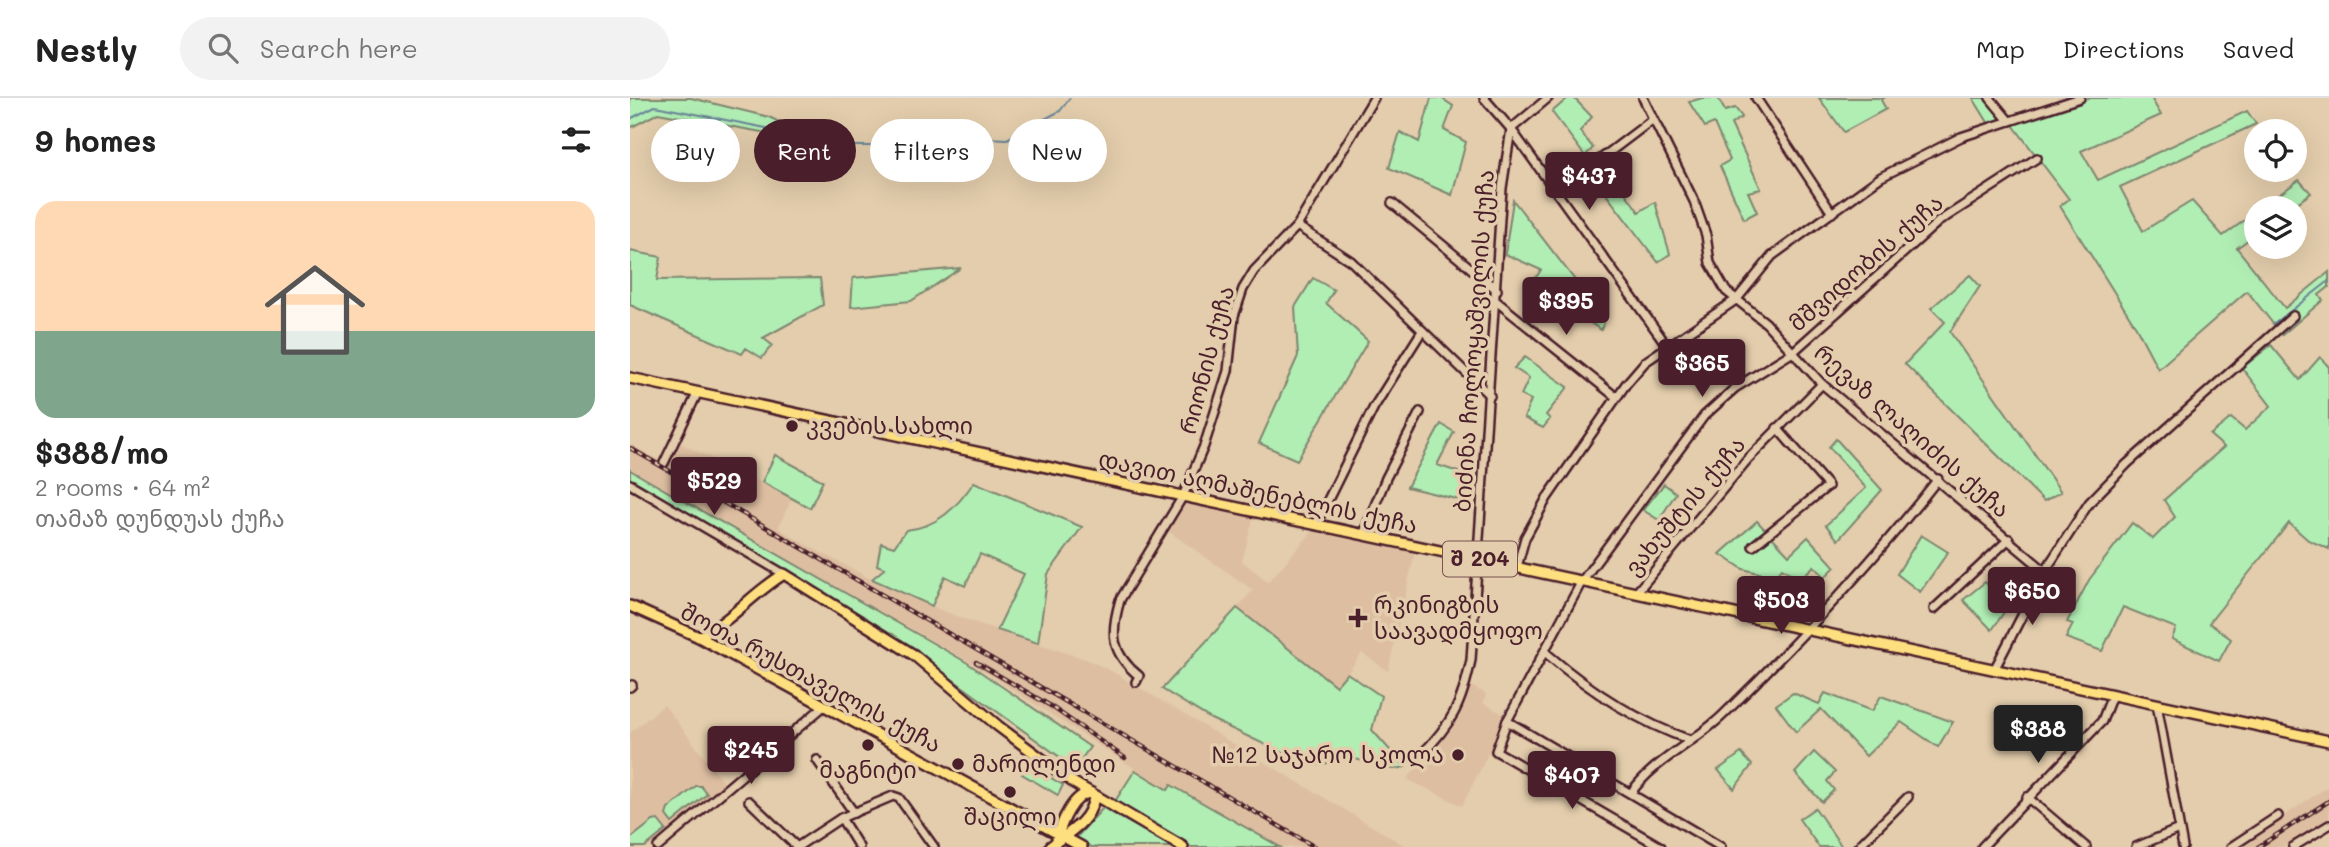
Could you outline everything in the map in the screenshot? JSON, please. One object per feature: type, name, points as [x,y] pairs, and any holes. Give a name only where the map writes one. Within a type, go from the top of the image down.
[{"type":"main road","name":"დავით აღმაშენებლის ქუჩა","points":[[630,378],[2329,741]]},
{"type":"main road","points":[[699,637],[713,630],[765,586],[784,574],[914,655],[998,726],[1091,793],[1183,847]]},
{"type":"main road","name":"შოთა რუსთაველის ქუჩა","points":[[630,606],[699,637],[1079,845]]},
{"type":"main road","points":[[1051,846],[1054,835],[1077,829],[1093,806],[1094,798],[1091,793]]},
{"type":"main road","points":[[1051,846],[1079,797],[1091,793]]},
{"type":"main road","points":[[1051,846],[1066,842],[1079,845]]},
{"type":"street","name":"რიონის ქუჩა","points":[[1136,682],[1139,676],[1121,661],[1114,635],[1115,617],[1120,600],[1183,496],[1205,446],[1227,371],[1234,316],[1244,289],[1254,271],[1297,226],[1374,98]]},
{"type":"street","points":[[1484,98],[1511,129],[1668,347]]},
{"type":"street","points":[[1511,129],[1548,98]]},
{"type":"street","name":"რევაზ ლაღიძის ქუჩა","points":[[1643,98],[1694,201],[1706,235],[1710,263],[1726,290],[1793,352],[1822,384],[2045,571]]},
{"type":"street","points":[[1756,98],[1832,213]]},
{"type":"street","points":[[1990,98],[2009,121]]},
{"type":"street","points":[[1517,567],[1525,538],[1547,498],[1616,397],[1646,362],[1737,299],[1772,256],[1881,177],[1961,137],[2080,98]]},
{"type":"street","points":[[1557,192],[1652,120]]},
{"type":"street","name":"ბიძინა ჩოლოყაშვილის ქუჩა","points":[[1420,756],[1448,723],[1463,698],[1471,660],[1502,188],[1511,129]]},
{"type":"street","name":"მშვიდობის ქუჩა","points":[[1661,847],[1496,751],[1507,721],[1546,653],[1582,581],[1704,416],[1735,388],[1793,352],[1938,222],[2037,158]]},
{"type":"street","points":[[1392,203],[1497,290]]},
{"type":"street","points":[[1297,226],[1350,261],[1490,396]]},
{"type":"street","points":[[1496,301],[1616,397]]},
{"type":"street","points":[[1994,670],[2045,571],[2090,503],[2127,464],[2293,316]]},
{"type":"street","points":[[1315,524],[1374,407],[1422,331]]},
{"type":"street","name":"ვახუშტის ქუჩა","points":[[1636,593],[1777,428],[1822,384]]},
{"type":"street","points":[[664,463],[698,392]]},
{"type":"street","points":[[1363,535],[1387,478],[1420,412]]},
{"type":"street","points":[[1753,546],[1828,486],[1777,428]]},
{"type":"street","points":[[1631,793],[1642,777],[1720,718],[1807,630],[1882,550],[1938,479]]},
{"type":"street","points":[[630,484],[784,574]]},
{"type":"street","points":[[1934,609],[2009,539]]},
{"type":"street","points":[[1546,653],[1615,705],[1652,727],[1690,740]]},
{"type":"street","points":[[1982,847],[2102,721],[2112,695]]},
{"type":"street","points":[[2157,704],[2183,847]]},
{"type":"street","points":[[658,847],[824,706]]},
{"type":"street","points":[[1507,721],[1721,847]]},
{"type":"street","points":[[817,760],[854,813]]},
{"type":"street","points":[[749,801],[797,847],[841,818],[893,796],[899,798],[934,847]]},
{"type":"street","points":[[1858,847],[1908,797]]},
{"type":"street","points":[[2027,797],[2086,847]]},
{"type":"street","points":[[2231,847],[2278,816]]},
{"type":"street","points":[[841,818],[859,847]]},
{"type":"street","points":[[2293,847],[2329,824]]},
{"type":"street","points":[[2136,847],[2179,829]]},
{"type":"shaded area","points":[[678,442],[792,498],[778,528],[805,544],[888,588],[958,617],[1088,660],[1113,672],[1407,847],[1280,847],[1172,785],[1168,790],[968,661],[630,472],[630,444],[667,465]]},
{"type":"shaded area","points":[[1184,502],[1254,516],[1242,561],[1268,582],[1312,532],[1415,552],[1388,671],[1362,653],[1337,687],[1237,608],[1253,590],[1168,531]]},
{"type":"shaded area","name":"№12 საჯარო სკოლა","points":[[1471,686],[1486,694],[1483,703],[1507,716],[1462,806],[1407,779],[1456,722]]},
{"type":"shaded area","points":[[664,705],[724,783],[651,847],[630,847],[630,733]]},
{"type":"shaded area","points":[[2329,786],[2329,819],[2283,847],[2236,847]]},
{"type":"green space","points":[[630,98],[691,98],[773,119],[754,119],[754,131],[740,128],[740,119],[691,119],[658,113],[630,128]]},
{"type":"green space","points":[[1431,98],[1441,98],[1453,106],[1444,130],[1466,142],[1452,195],[1389,168],[1400,132],[1419,142]]},
{"type":"green space","points":[[1568,98],[1574,98],[1592,117],[1580,131],[1593,148],[1585,156],[1552,112]]},
{"type":"green space","points":[[1702,98],[1718,98],[1725,111],[1735,108],[1742,117],[1731,124],[1761,189],[1748,192],[1757,212],[1744,219],[1720,166],[1730,160],[1714,123],[1705,127],[1689,102]]},
{"type":"green space","points":[[1819,98],[1884,98],[1881,100],[1886,109],[1844,132]]},
{"type":"green space","points":[[1973,98],[1986,98],[2002,119],[1989,124]]},
{"type":"green space","points":[[2083,98],[2151,98],[2161,115],[2081,151],[2098,180],[2247,111],[2253,119],[2244,119],[2244,130],[2120,187],[2143,231],[2192,201],[2223,236],[2244,221],[2244,243],[2237,248],[2285,308],[2329,272],[2329,287],[2319,295],[2323,300],[2282,335],[2247,291],[2158,369],[2136,327],[2060,206],[2069,199],[2013,125]]},
{"type":"green space","points":[[2296,182],[2301,182],[2311,193],[2307,196],[2277,196]]},
{"type":"green space","points":[[1618,183],[1639,212],[1655,202],[1670,254],[1658,262],[1606,194]]},
{"type":"green space","points":[[1513,200],[1605,319],[1601,330],[1532,283],[1541,270],[1505,254]]},
{"type":"green space","points":[[630,251],[661,257],[657,280],[820,278],[823,305],[763,338],[772,345],[762,358],[746,348],[742,354],[630,305]]},
{"type":"green space","points":[[961,268],[911,301],[851,307],[853,278]]},
{"type":"green space","points":[[1970,275],[1980,286],[1950,332],[2061,492],[2044,501],[1905,364],[1945,322],[1931,308]]},
{"type":"green space","points":[[1313,278],[1334,290],[1326,303],[1368,341],[1297,460],[1259,443],[1298,356],[1295,307]]},
{"type":"green space","points":[[2271,345],[2300,380],[2320,357],[2329,367],[2329,549],[2308,540],[2289,523],[2209,623],[2231,639],[2219,661],[2172,639],[2176,628],[2123,607],[2102,651],[2066,638],[2073,624],[2067,622],[2089,580],[2132,523],[2153,539],[2175,517],[2164,500],[2224,447],[2210,435],[2231,418],[2245,430],[2271,406],[2242,368]]},
{"type":"green space","points":[[1525,357],[1568,387],[1546,415],[1550,419],[1543,428],[1524,418],[1531,400],[1521,395],[1529,378],[1514,368]]},
{"type":"green space","points":[[1441,424],[1454,432],[1437,465],[1467,475],[1460,500],[1407,487]]},
{"type":"green space","points":[[1836,439],[1882,490],[1838,540],[1826,525],[1866,488],[1829,447]]},
{"type":"green space","points":[[775,455],[823,481],[810,508],[762,482]]},
{"type":"green space","points":[[630,470],[966,662],[1090,747],[1075,768],[930,663],[827,594],[630,481]]},
{"type":"green space","points":[[974,482],[1082,527],[1048,574],[1038,643],[997,630],[1024,574],[980,554],[965,586],[945,576],[932,606],[872,579],[885,568],[877,565],[881,543],[894,547],[906,530],[937,520],[961,500]]},
{"type":"green space","points":[[1664,484],[1676,493],[1659,520],[1643,510]]},
{"type":"green space","points":[[1757,521],[1789,555],[1808,537],[1835,567],[1825,577],[1814,566],[1800,579],[1782,568],[1775,577],[1743,569],[1720,554]]},
{"type":"green space","points":[[1921,535],[1948,552],[1920,592],[1897,574]]},
{"type":"green space","points":[[1985,582],[1999,595],[1994,601],[2004,612],[1992,630],[1963,600]]},
{"type":"green space","points":[[1237,608],[1336,686],[1347,673],[1381,696],[1372,730],[1405,767],[1387,769],[1354,759],[1308,765],[1211,719],[1162,689]]},
{"type":"green space","points":[[1793,693],[1819,704],[1825,693],[1872,711],[1881,696],[1953,722],[1938,747],[1901,722],[1866,756],[1821,709],[1796,732],[1776,705]]},
{"type":"green space","points":[[1814,752],[1835,772],[1827,781],[1834,790],[1822,802],[1795,773]]},
{"type":"green space","points":[[1741,753],[1752,765],[1734,789],[1718,770]]},
{"type":"green space","points":[[1016,758],[1063,785],[1058,795],[1022,774],[1024,770],[1013,763]]},
{"type":"green space","points":[[1135,770],[1168,790],[1171,785],[1280,847],[1191,847],[1114,803]]},
{"type":"green space","points":[[696,786],[701,786],[707,794],[672,823],[666,815],[668,809]]},
{"type":"green space","points":[[1103,808],[1172,847],[1091,847],[1076,838]]},
{"type":"green space","points":[[1815,808],[1842,847],[1819,847],[1799,819]]},
{"type":"green space","points":[[658,820],[666,830],[645,847],[630,847],[630,839]]},
{"type":"waterway","points":[[630,119],[655,106],[766,128],[811,146],[871,146],[965,137],[1007,139],[1060,111],[1070,98]]},
{"type":"waterway","points":[[2274,324],[2329,281]]},
{"type":"railway","points":[[630,448],[1315,847]]},
{"type":"railway","points":[[976,662],[1049,705],[1125,758]]},
{"type":"railway","points":[[2258,847],[2329,801]]},
{"type":"place","name":"კვების სახლი","points":[[792,426]]},
{"type":"place","name":"რკინიგზის საავადმყოფო","points":[[1358,618]]},
{"type":"place","name":"მაგნიტი","points":[[868,745]]},
{"type":"place","name":"№12 საჯარო სკოლა","points":[[1458,755]]},
{"type":"place","name":"მარილენდი","points":[[958,764]]},
{"type":"place","name":"შაცილი","points":[[1010,792]]}]
